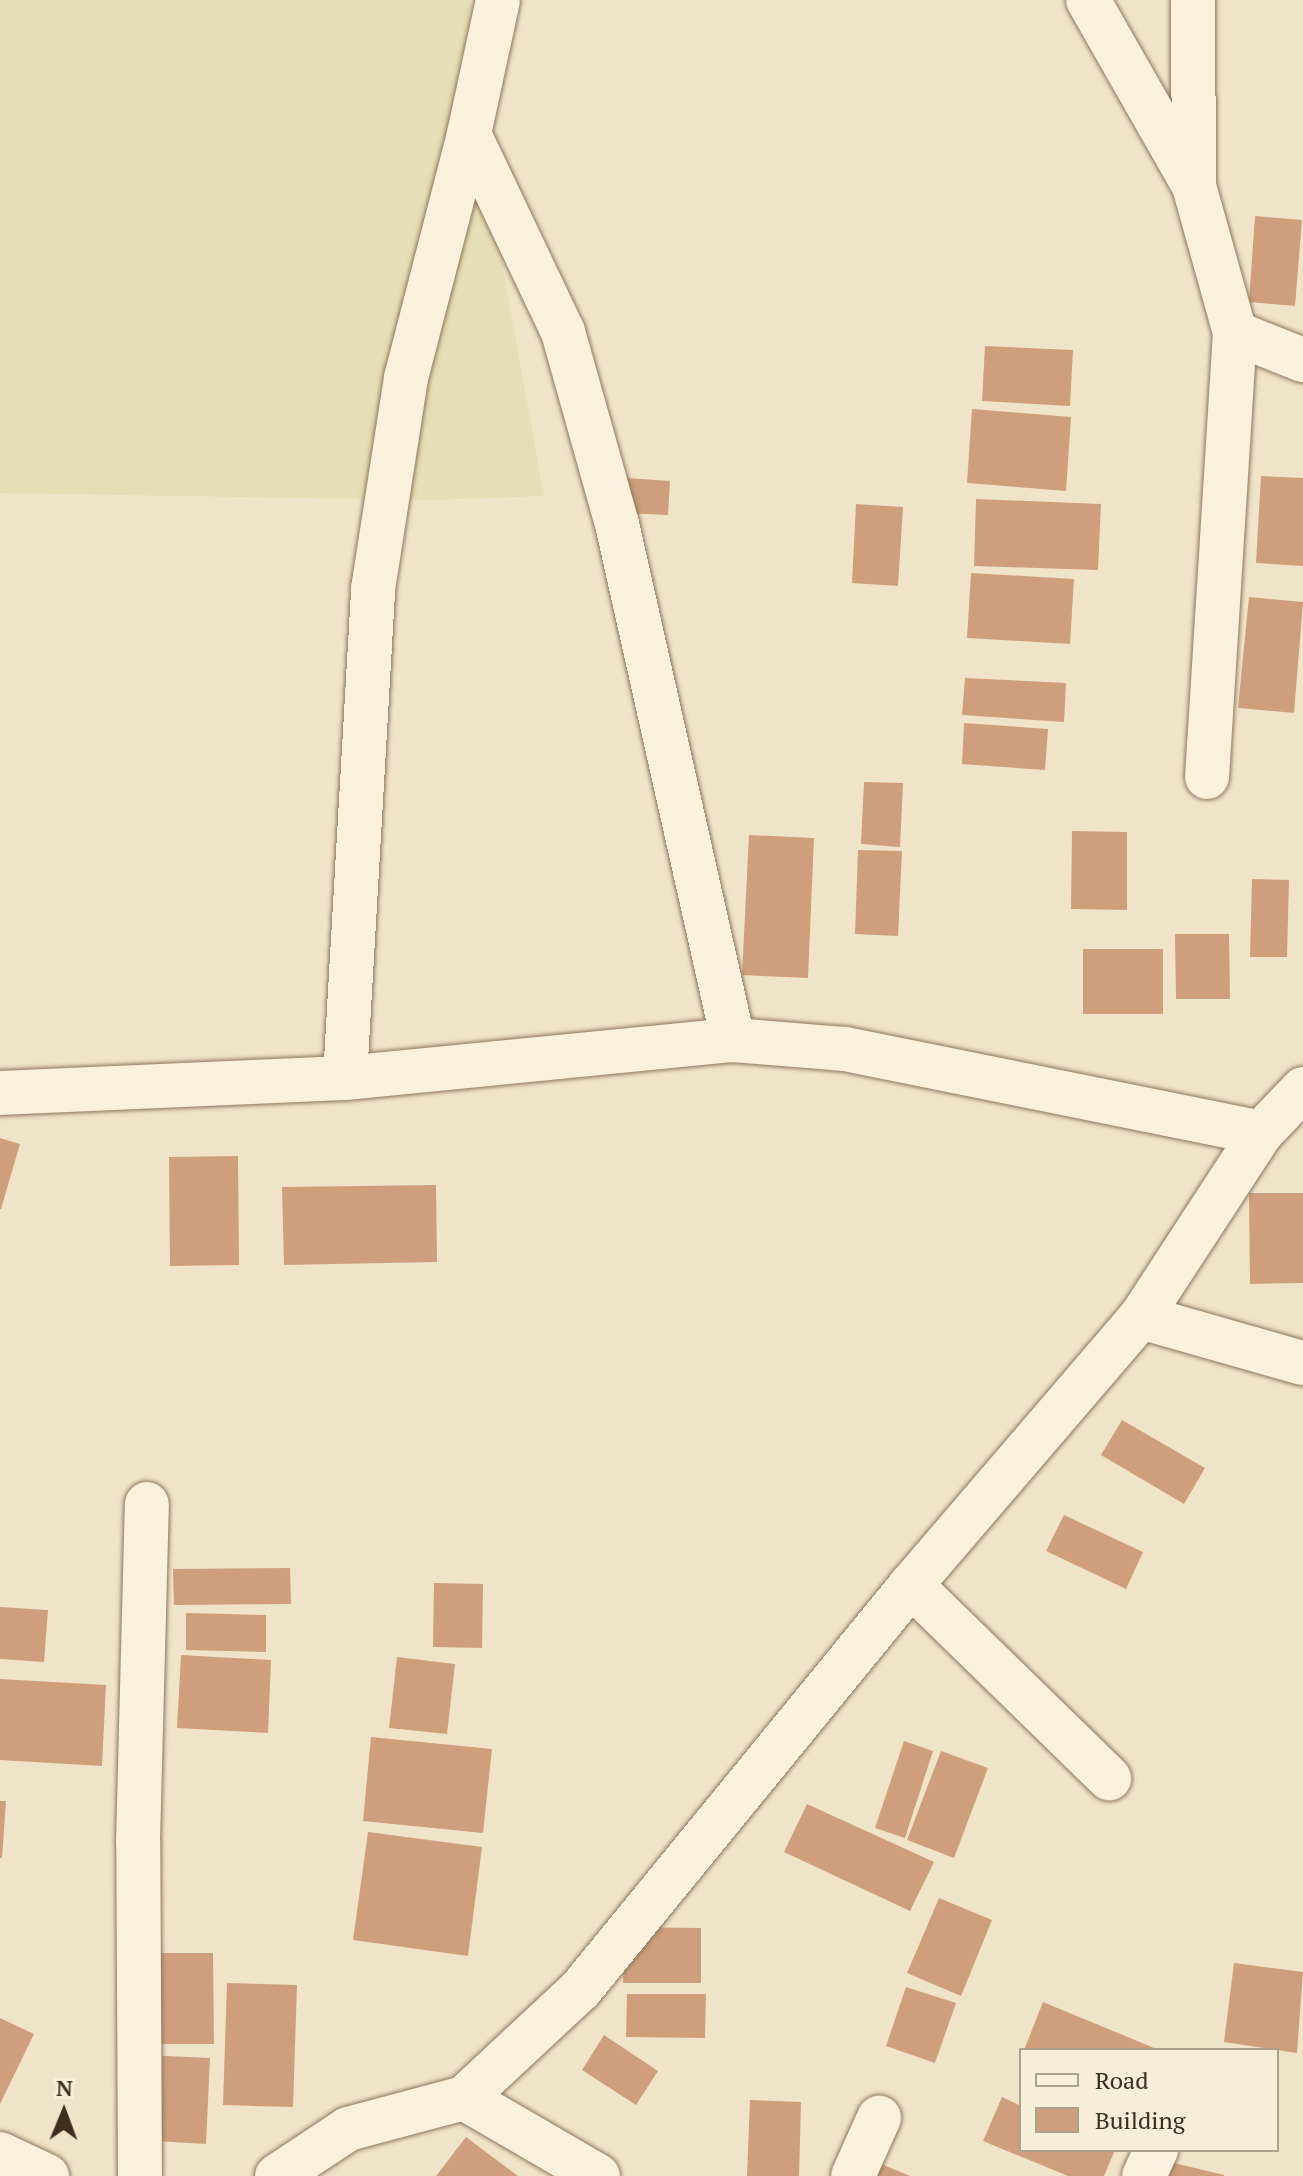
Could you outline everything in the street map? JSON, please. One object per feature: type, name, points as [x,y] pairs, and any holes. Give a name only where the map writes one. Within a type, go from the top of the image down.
[{"type":"street","points":[[345,1078],[373,589],[406,378],[469,134],[498,0]]},
{"type":"street","points":[[1088,0],[1194,186],[1235,333],[1207,777]]},
{"type":"street","points":[[1193,0],[1194,186]]},
{"type":"street","points":[[469,134],[563,332],[617,524],[733,1040]]},
{"type":"street","points":[[1235,333],[1303,360]]},
{"type":"street","points":[[0,1093],[345,1078],[733,1040],[845,1049],[1261,1133]]},
{"type":"street","points":[[277,2176],[348,2129],[464,2098],[580,1990],[911,1585],[1141,1317],[1261,1133],[1303,1089]]},
{"type":"street","points":[[1141,1317],[1303,1363]]},
{"type":"street","points":[[140,2176],[138,1842],[147,1504]]},
{"type":"street","points":[[911,1585],[1109,1778]]},
{"type":"street","points":[[464,2098],[598,2176]]},
{"type":"street","points":[[853,2176],[879,2118]]},
{"type":"street","points":[[1144,2176],[1155,2152]]},
{"type":"street","points":[[0,2154],[47,2176]]},
{"type":"shaded area","points":[[0,0],[471,0],[464,53],[544,496],[428,500],[0,493]]},
{"type":"building","points":[[1255,216],[1302,220],[1295,306],[1249,302]]},
{"type":"building","points":[[985,346],[1073,350],[1070,406],[982,401]]},
{"type":"building","points":[[972,409],[1071,417],[1066,491],[967,483]]},
{"type":"building","points":[[1261,476],[1303,478],[1303,566],[1256,563]]},
{"type":"building","points":[[627,478],[670,481],[668,515],[625,513]]},
{"type":"building","points":[[976,499],[1101,504],[1098,570],[974,566]]},
{"type":"building","points":[[856,504],[903,507],[898,586],[852,583]]},
{"type":"building","points":[[971,573],[1074,579],[1070,644],[967,638]]},
{"type":"building","points":[[1249,597],[1303,602],[1294,713],[1238,708]]},
{"type":"building","points":[[965,678],[1066,683],[1064,722],[962,715]]},
{"type":"building","points":[[964,723],[1048,729],[1045,770],[962,764]]},
{"type":"building","points":[[864,782],[903,783],[900,847],[861,844]]},
{"type":"building","points":[[1072,831],[1127,832],[1127,910],[1071,909]]},
{"type":"building","points":[[749,835],[814,838],[808,978],[742,975]]},
{"type":"building","points":[[858,850],[902,851],[898,936],[855,934]]},
{"type":"building","points":[[1252,879],[1289,880],[1287,957],[1250,957]]},
{"type":"building","points":[[1175,934],[1229,934],[1230,999],[1176,999]]},
{"type":"building","points":[[1083,949],[1163,949],[1163,1014],[1083,1014]]},
{"type":"building","points":[[0,1138],[20,1144],[1,1209],[0,1209]]},
{"type":"building","points":[[238,1156],[239,1265],[170,1266],[169,1157]]},
{"type":"building","points":[[436,1185],[437,1262],[284,1265],[282,1187]]},
{"type":"building","points":[[1249,1193],[1303,1193],[1303,1283],[1250,1284]]},
{"type":"building","points":[[1122,1420],[1205,1468],[1184,1504],[1101,1455]]},
{"type":"building","points":[[1064,1515],[1143,1552],[1126,1589],[1046,1551]]},
{"type":"building","points":[[290,1568],[291,1604],[174,1605],[173,1569]]},
{"type":"building","points":[[434,1583],[483,1584],[482,1648],[433,1647]]},
{"type":"building","points":[[0,1607],[48,1610],[44,1662],[0,1659]]},
{"type":"building","points":[[186,1613],[266,1615],[266,1652],[186,1650]]},
{"type":"building","points":[[181,1655],[271,1660],[268,1733],[177,1728]]},
{"type":"building","points":[[397,1657],[455,1664],[447,1734],[389,1728]]},
{"type":"building","points":[[0,1679],[106,1685],[102,1766],[0,1760]]},
{"type":"building","points":[[371,1737],[492,1749],[483,1833],[363,1821]]},
{"type":"building","points":[[904,1741],[933,1751],[905,1838],[875,1828]]},
{"type":"building","points":[[941,1751],[988,1768],[954,1858],[907,1840]]},
{"type":"building","points":[[0,1801],[6,1801],[2,1858],[0,1858]]},
{"type":"building","points":[[807,1804],[934,1862],[910,1911],[784,1852]]},
{"type":"building","points":[[368,1832],[482,1847],[468,1956],[353,1940]]},
{"type":"building","points":[[939,1898],[992,1920],[961,1996],[907,1973]]},
{"type":"building","points":[[624,1927],[701,1928],[701,1983],[623,1983]]},
{"type":"building","points":[[153,1953],[213,1953],[214,2044],[153,2044]]},
{"type":"building","points":[[1234,1963],[1303,1972],[1297,2053],[1224,2042]]},
{"type":"building","points":[[227,1983],[297,1985],[293,2107],[223,2105]]},
{"type":"building","points":[[906,1987],[956,2003],[935,2063],[886,2046]]},
{"type":"building","points":[[627,1994],[706,1994],[705,2038],[626,2037]]},
{"type":"building","points":[[1043,2002],[1154,2048],[1025,2048]]},
{"type":"building","points":[[0,2018],[34,2034],[0,2104]]},
{"type":"building","points":[[604,2035],[658,2071],[636,2105],[582,2070]]},
{"type":"building","points":[[145,2055],[210,2058],[206,2144],[141,2140]]},
{"type":"building","points":[[1002,2097],[1019,2105],[1019,2152],[1114,2152],[1104,2176],[1068,2176],[983,2141]]},
{"type":"building","points":[[750,2100],[801,2102],[799,2176],[747,2176]]},
{"type":"building","points":[[466,2137],[518,2176],[436,2176]]},
{"type":"building","points":[[874,2161],[910,2176],[868,2176]]},
{"type":"building","points":[[1170,2162],[1224,2175],[1224,2176],[1167,2176]]}]
